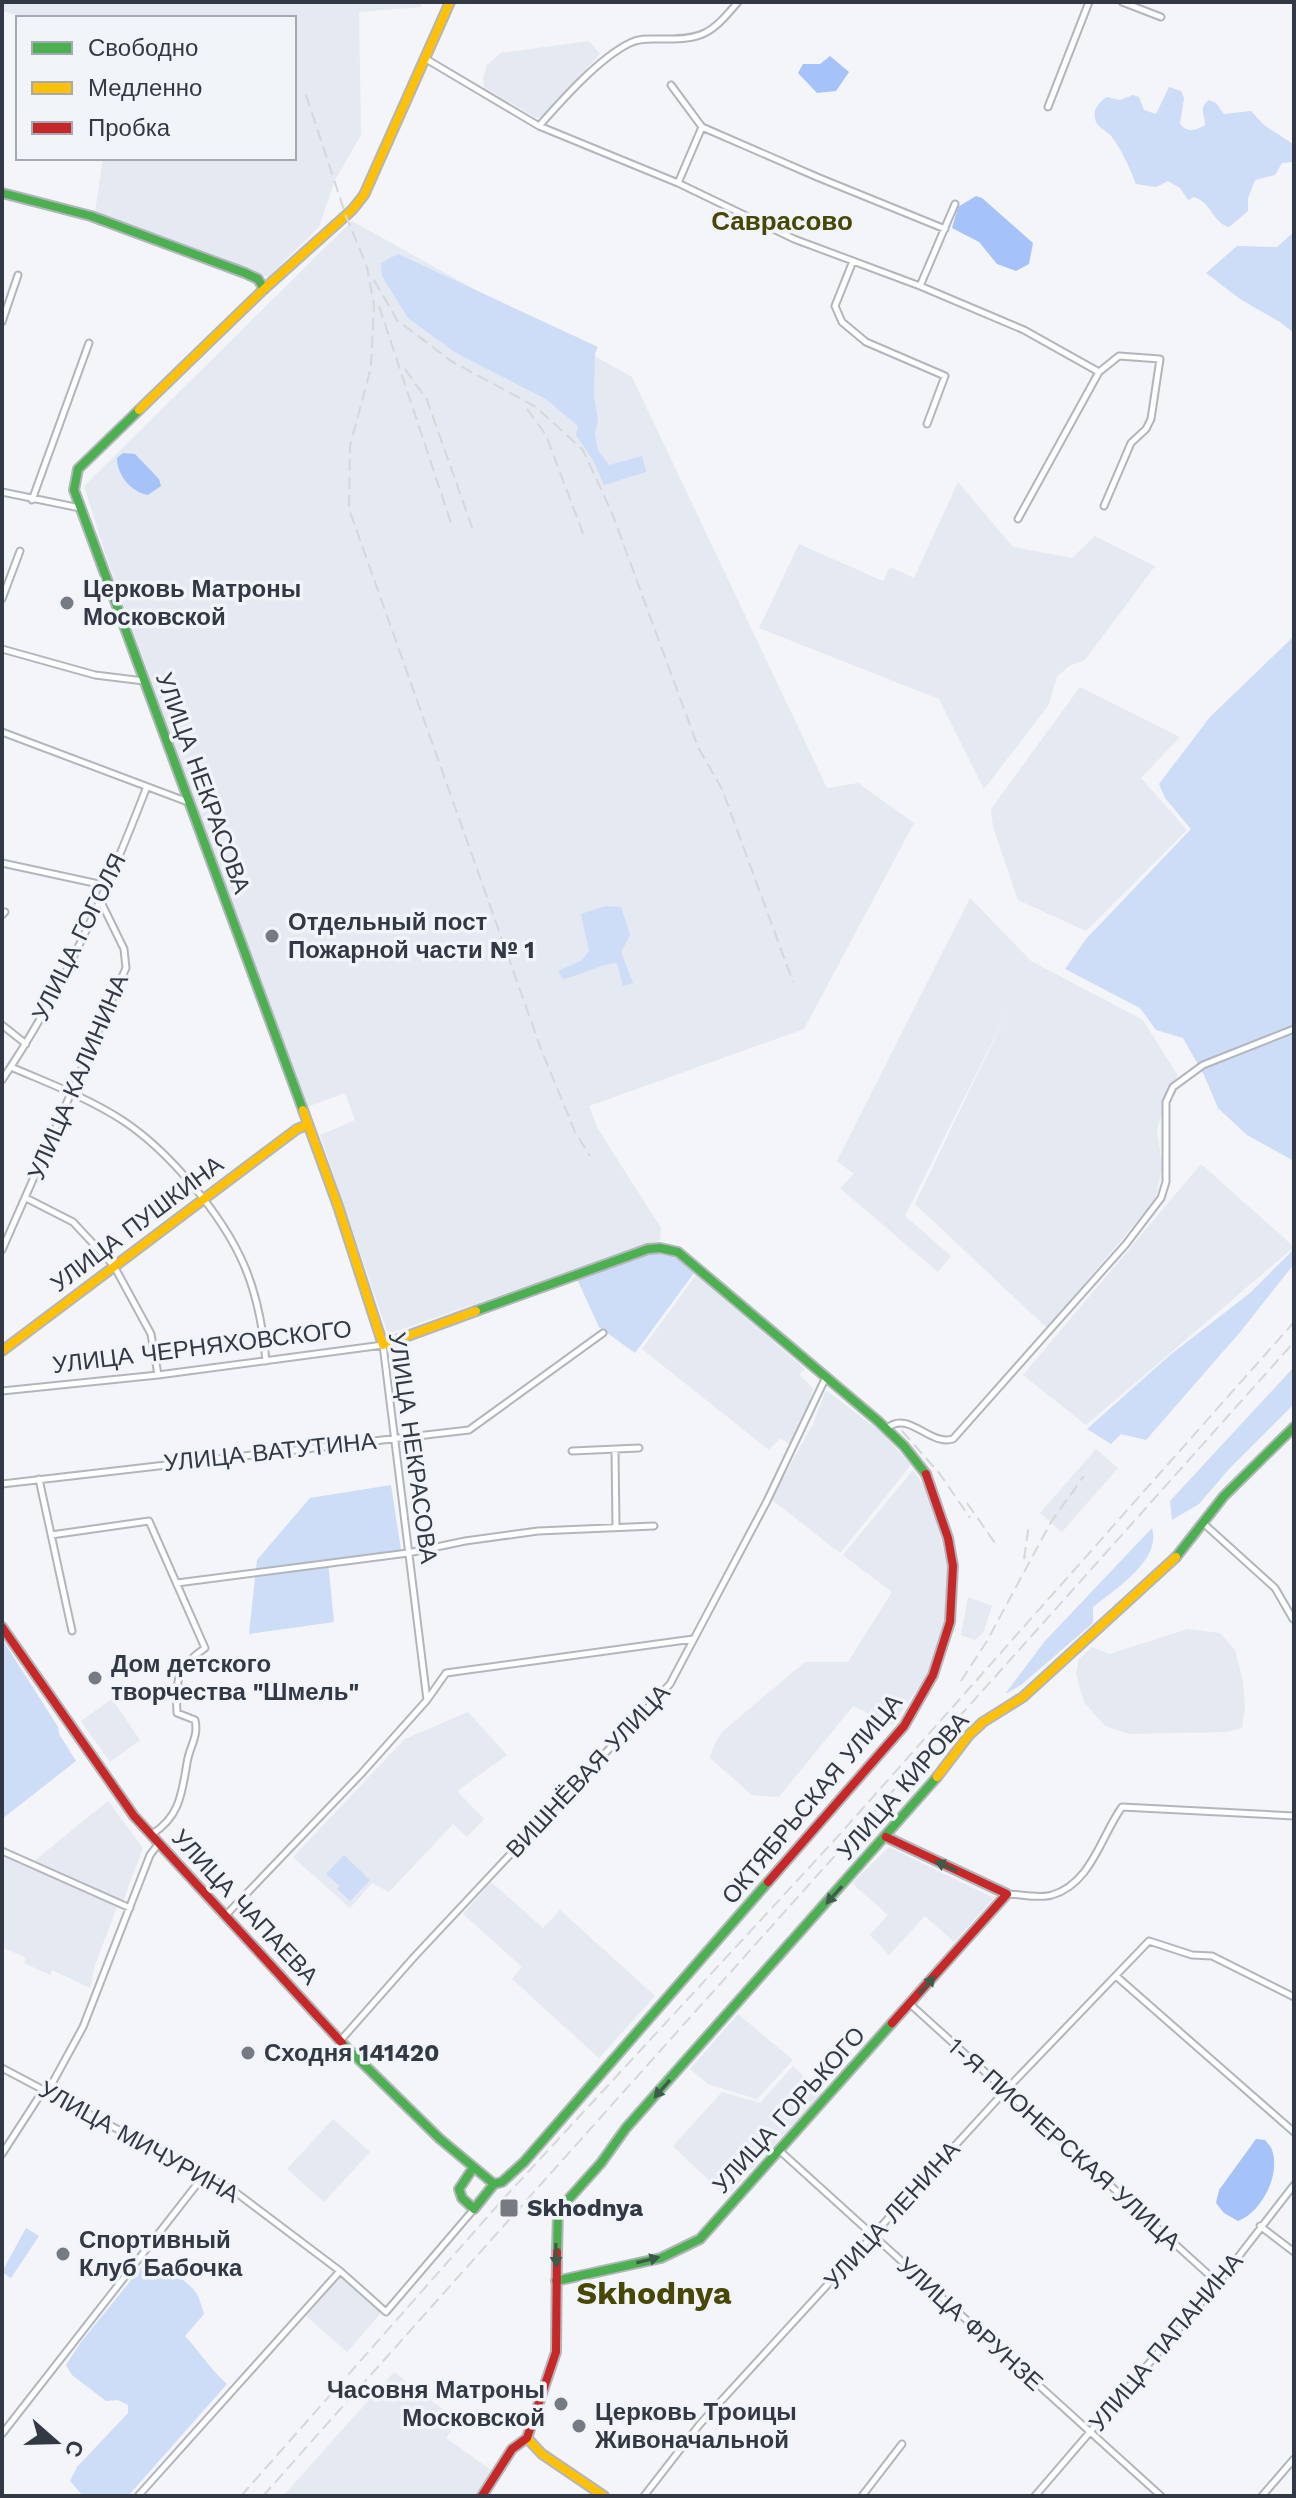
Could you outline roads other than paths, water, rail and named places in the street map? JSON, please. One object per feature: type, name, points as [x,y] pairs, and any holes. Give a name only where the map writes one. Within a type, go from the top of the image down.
[{"type":"street","name":"УЛИЦА НЕКРАСОВА","points":[[427,1700],[383,1345],[338,1206],[74,490],[78,469],[364,195],[450,2]]},
{"type":"street","points":[[539,126],[579,82],[625,46],[643,39],[685,40],[705,35],[738,2]]},
{"type":"street","points":[[1048,107],[1089,2]]},
{"type":"street","points":[[1122,2],[1161,17]]},
{"type":"street","points":[[426,59],[539,126],[678,183],[794,239],[920,286],[1024,330],[1099,372]]},
{"type":"street","points":[[671,85],[702,127],[945,229]]},
{"type":"street","points":[[678,183],[702,127]]},
{"type":"street","points":[[2,193],[91,216],[245,273],[258,279],[264,289]]},
{"type":"street","points":[[920,286],[955,204]]},
{"type":"street","points":[[853,261],[835,306],[842,322],[866,342],[945,376],[927,424]]},
{"type":"street","points":[[2,322],[18,275]]},
{"type":"street","points":[[32,500],[89,343]]},
{"type":"street","points":[[1018,519],[1099,372],[1119,356],[1160,359],[1151,419],[1146,429],[1131,443],[1104,506]]},
{"type":"street","points":[[2,492],[80,508]]},
{"type":"street","points":[[2,599],[20,551]]},
{"type":"street","points":[[2,649],[95,675],[144,681]]},
{"type":"street","points":[[2,732],[189,803]]},
{"type":"street","name":"УЛИЦА ГОГОЛЯ","points":[[2,1080],[26,1044],[101,902],[146,789]]},
{"type":"street","points":[[2,863],[108,886]]},
{"type":"street","name":"УЛИЦА КАЛИНИНА","points":[[2,1250],[126,968],[124,949],[101,902]]},
{"type":"street","points":[[2,1025],[26,1044]]},
{"type":"street","points":[[887,1428],[893,1423],[907,1423],[935,1439],[953,1439],[1106,1267],[1161,1198],[1166,1182],[1166,1102],[1173,1087],[1203,1065],[1294,1029]]},
{"type":"street","points":[[11,1067],[120,1118],[142,1134],[204,1198],[243,1263],[263,1330],[266,1361]]},
{"type":"street","name":"УЛИЦА ПУШКИНА","points":[[2,1351],[297,1129],[307,1125]]},
{"type":"street","points":[[26,1198],[73,1222],[114,1266],[151,1334],[158,1375]]},
{"type":"street","name":"УЛИЦА ЧЕРНЯХОВСКОГО","points":[[2,1391],[158,1375],[383,1345],[648,1249],[678,1252]]},
{"type":"street","name":"ОКТЯБРЬСКАЯ УЛИЦА","points":[[386,2312],[494,2184],[502,2182],[534,2150],[904,1726],[935,1676],[949,1633],[954,1581],[948,1531],[928,1476],[887,1428],[825,1379],[678,1252]]},
{"type":"street","name":"УЛИЦА ВАТУТИНА","points":[[2,1484],[469,1430],[603,1333]]},
{"type":"street","name":"ВИШНЁВАЯ УЛИЦА","points":[[340,2041],[446,1922],[670,1684],[771,1493],[825,1379]]},
{"type":"street","name":"УЛИЦА КИРОВА","points":[[527,2438],[556,2352],[558,2211],[601,2163],[626,2128],[933,1783],[969,1735],[983,1722],[1023,1697],[1171,1563],[1224,1496],[1294,1427]]},
{"type":"street","points":[[572,1451],[639,1448]]},
{"type":"street","points":[[615,1450],[616,1527]]},
{"type":"street","points":[[39,1479],[72,1631]]},
{"type":"street","points":[[51,1535],[149,1521],[205,1648],[182,1668],[175,1686],[177,1713],[195,1720],[198,1731],[187,1762],[186,1781],[174,1815],[151,1835]]},
{"type":"street","points":[[1203,1523],[1275,1588],[1293,1619]]},
{"type":"street","points":[[177,1583],[408,1553],[538,1531],[654,1526]]},
{"type":"street","name":"УЛИЦА ЧАПАЕВА","points":[[2,1627],[134,1816],[396,2099],[494,2184]]},
{"type":"street","points":[[226,1915],[427,1700],[446,1673],[693,1639]]},
{"type":"street","points":[[886,1837],[1007,1894],[1050,1896],[1073,1884],[1094,1858],[1111,1822],[1122,1807],[1294,1816]]},
{"type":"street","points":[[2,2154],[46,2090],[83,2027],[150,1855],[159,1843]]},
{"type":"street","points":[[2,1851],[130,1908]]},
{"type":"street","name":"УЛИЦА ГОРЬКОГО","points":[[556,2281],[661,2258],[700,2239],[1007,1894]]},
{"type":"street","name":"УЛИЦА ЛЕНИНА","points":[[644,2496],[697,2427],[1005,2091],[1149,1941],[1192,1955],[1212,1956],[1294,1997]]},
{"type":"street","points":[[1116,1976],[1294,2132]]},
{"type":"street","name":"1-Я ПИОНЕРСКАЯ УЛИЦА","points":[[910,2004],[1218,2283]]},
{"type":"street","name":"УЛИЦА МИЧУРИНА","points":[[2,2068],[234,2191],[340,2271],[386,2312]]},
{"type":"street","name":"УЛИЦА ФРУНЗЕ","points":[[780,2151],[1161,2496]]},
{"type":"street","points":[[473,2168],[459,2185],[459,2192],[461,2198],[474,2209]]},
{"type":"street","points":[[2,2434],[205,2174]]},
{"type":"street","name":"УЛИЦА ПАПАНИНА","points":[[1035,2496],[1218,2283],[1294,2185]]},
{"type":"street","points":[[1260,2226],[1294,2252]]},
{"type":"street","points":[[138,2496],[340,2271]]},
{"type":"street","points":[[482,2496],[512,2449],[527,2438],[542,2454],[604,2496]]},
{"type":"street","points":[[862,2496],[902,2444]]},
{"type":"street","points":[[1262,2496],[1294,2459]]},
{"type":"water","points":[[830,56],[849,72],[836,91],[817,93],[798,73],[803,64],[820,64]]},
{"type":"water","points":[[976,196],[1033,243],[1029,264],[1016,271],[997,264],[979,242],[952,228],[958,207]]},
{"type":"water","points":[[123,453],[135,454],[159,479],[161,486],[148,495],[131,486],[122,476],[118,464],[117,458]]},
{"type":"water","points":[[1256,2139],[1265,2140],[1271,2147],[1274,2171],[1261,2202],[1238,2221],[1224,2213],[1216,2203],[1219,2190]]},
{"type":"railway","points":[[306,95],[346,216],[367,267],[374,305],[371,367],[350,446],[349,509],[541,1049],[575,1132],[590,1156]]},
{"type":"railway","points":[[374,280],[397,320],[451,361],[536,407],[583,450],[612,513],[698,747],[722,789],[793,982]]},
{"type":"railway","points":[[379,306],[452,526]]},
{"type":"railway","points":[[405,369],[427,400],[473,530]]},
{"type":"railway","points":[[527,409],[546,435],[584,536]]},
{"type":"railway","points":[[241,2496],[505,2197],[841,1833],[1294,1322]]},
{"type":"railway","points":[[263,2496],[1294,1342]]},
{"type":"railway","points":[[902,1431],[940,1474],[970,1518]]},
{"type":"railway","points":[[961,1681],[987,1641],[1051,1522],[1084,1476]]},
{"type":"railway","points":[[967,1503],[995,1543]]},
{"type":"railway","points":[[1024,1559],[1029,1524]]},
{"type":"place","name":"Церковь Матроны Московской","points":[[67,603]]},
{"type":"place","name":"Отдельный пост Пожарной части № 1","points":[[272,936]]},
{"type":"place","name":"Дом детского творчества \"Шмель\"","points":[[95,1678]]},
{"type":"place","name":"Сходня 141420","points":[[248,2053]]},
{"type":"place","name":"Skhodnya","points":[[509,2208]]},
{"type":"place","name":"Спортивный Клуб Бабочка","points":[[63,2254]]},
{"type":"place","name":"Часовня Матроны Московской","points":[[561,2404]]},
{"type":"place","name":"Церковь Троицы Живоначальной","points":[[579,2426]]},
{"type":"district","name":"Саврасово","points":[[782,221]]},
{"type":"district","name":"Skhodnya","points":[[654,2293]]}]
